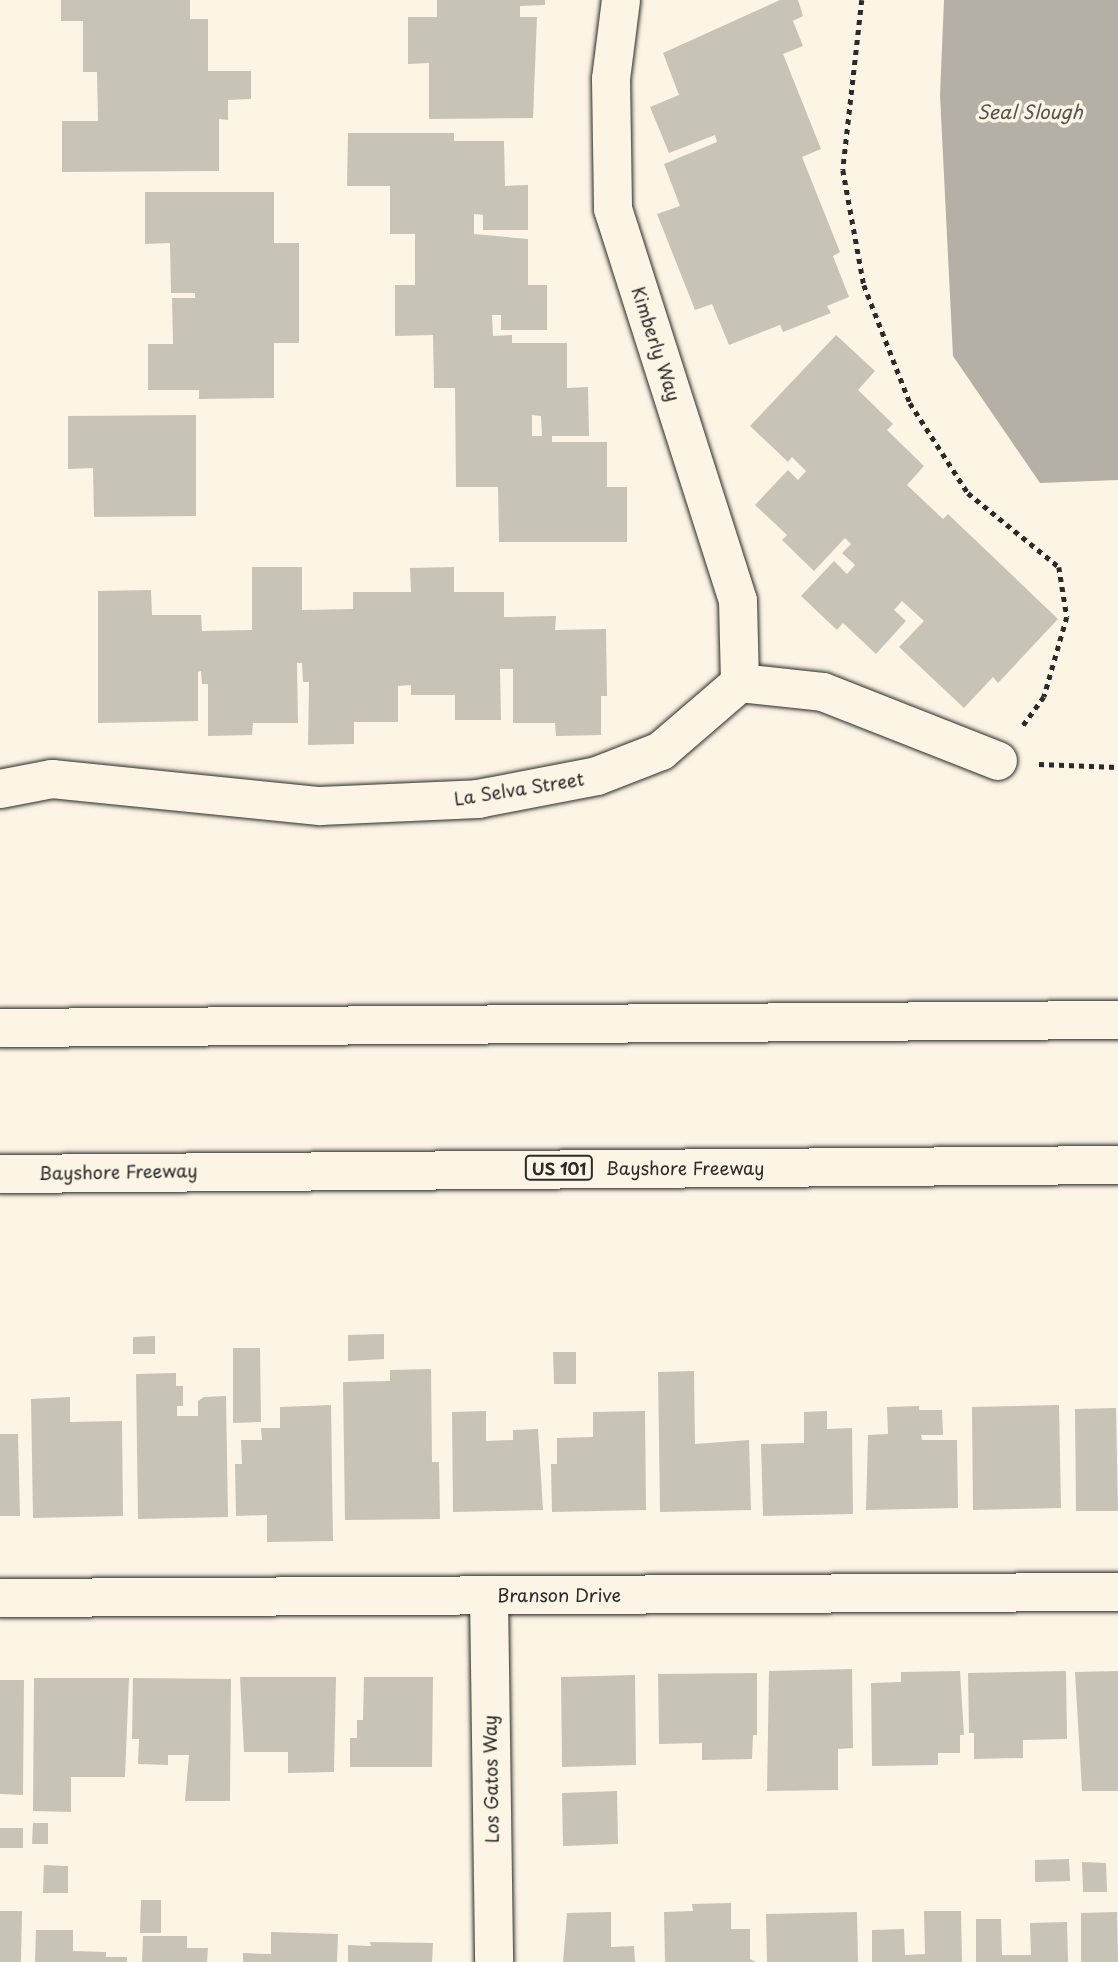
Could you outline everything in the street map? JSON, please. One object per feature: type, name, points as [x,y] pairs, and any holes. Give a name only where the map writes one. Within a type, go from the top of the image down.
[{"type":"main road","name":"Kimberly Way","points":[[621,0],[611,79],[613,209],[738,601],[740,683]]},
{"type":"main road","points":[[740,683],[823,692],[998,761]]},
{"type":"main road","name":"La Selva Street","points":[[0,789],[52,779],[320,806],[478,799],[597,776],[661,751],[740,683]]},
{"type":"main road","points":[[0,1028],[1118,1020]]},
{"type":"main road","name":"Bayshore Freeway","points":[[0,1174],[1118,1165]]},
{"type":"main road","name":"Branson Drive","points":[[0,1598],[1118,1592]]},
{"type":"main road","name":"Los Gatos Way","points":[[489,1595],[494,1962]]},
{"type":"path","points":[[862,0],[844,170],[864,285],[910,403],[968,493],[1059,567],[1067,617],[1044,697],[998,761]]},
{"type":"path","points":[[998,761],[1118,766]]},
{"type":"water","name":"Seal Slough","points":[[944,0],[1118,0],[1118,480],[1040,483],[953,356],[940,95]]},
{"type":"building","points":[[61,0],[190,0],[190,19],[208,19],[208,71],[251,71],[251,99],[228,100],[228,120],[219,119],[219,171],[62,172],[62,121],[98,121],[97,72],[83,72],[83,21],[61,21]]},
{"type":"building","points":[[437,0],[545,0],[545,5],[520,6],[520,17],[537,17],[533,118],[429,119],[429,63],[408,64],[408,17],[437,17]]},
{"type":"building","points":[[780,0],[798,0],[803,16],[793,21],[803,46],[783,54],[821,149],[802,157],[840,252],[833,256],[849,297],[827,306],[831,313],[783,332],[780,325],[729,345],[712,304],[695,310],[657,214],[680,206],[664,164],[717,142],[715,135],[669,153],[650,107],[679,95],[663,53]]},
{"type":"building","points":[[348,133],[454,133],[454,141],[504,141],[505,186],[528,185],[528,230],[483,230],[483,215],[474,214],[474,234],[528,239],[528,285],[547,285],[547,330],[501,330],[501,315],[492,315],[493,336],[512,335],[512,343],[567,343],[567,388],[588,387],[589,436],[552,436],[552,442],[607,442],[607,487],[627,487],[627,542],[499,542],[498,487],[456,487],[455,388],[434,388],[433,335],[395,336],[395,285],[415,285],[415,234],[390,234],[390,186],[347,186]],"holes":[[[532,415],[541,416],[542,436],[532,436]]]},
{"type":"building","points":[[145,192],[274,192],[274,243],[299,243],[299,343],[274,343],[274,398],[199,399],[199,390],[148,390],[148,344],[173,344],[172,298],[195,298],[195,293],[171,293],[170,243],[145,244]]},
{"type":"building","points":[[836,335],[875,371],[858,390],[893,424],[887,430],[924,466],[907,485],[943,519],[948,514],[1058,619],[998,683],[993,677],[964,708],[899,647],[924,621],[902,601],[894,610],[906,621],[876,654],[843,623],[837,630],[801,596],[834,561],[847,574],[855,565],[842,553],[851,544],[845,538],[814,571],[782,540],[787,535],[755,505],[788,470],[798,480],[806,471],[792,457],[788,462],[750,426]]},
{"type":"building","points":[[196,415],[196,516],[94,517],[93,468],[68,469],[68,416]]},
{"type":"building","points":[[252,567],[302,567],[302,610],[353,609],[353,592],[411,592],[410,568],[454,567],[454,592],[504,592],[504,617],[556,616],[555,630],[606,629],[607,696],[601,696],[601,735],[556,736],[555,723],[513,723],[513,669],[500,669],[501,720],[455,720],[455,695],[411,695],[411,685],[398,686],[398,722],[354,722],[354,744],[308,745],[309,682],[303,682],[302,663],[297,663],[298,723],[253,723],[252,735],[208,736],[208,684],[202,684],[201,671],[198,672],[198,721],[98,723],[98,591],[151,590],[152,615],[201,615],[202,631],[252,630]]},
{"type":"building","points":[[384,1334],[384,1359],[348,1361],[348,1335]]},
{"type":"building","points":[[155,1336],[155,1354],[133,1354],[133,1337]]},
{"type":"building","points":[[233,1348],[260,1348],[261,1422],[233,1423]]},
{"type":"building","points":[[553,1352],[576,1352],[576,1384],[554,1384]]},
{"type":"building","points":[[431,1369],[432,1462],[439,1462],[440,1519],[345,1520],[343,1382],[390,1381],[390,1370]]},
{"type":"building","points":[[694,1371],[695,1444],[749,1440],[751,1510],[660,1512],[658,1372]]},
{"type":"building","points":[[176,1373],[176,1386],[183,1386],[183,1406],[177,1406],[177,1416],[198,1416],[198,1401],[204,1397],[226,1396],[228,1517],[138,1519],[136,1374]]},
{"type":"building","points":[[70,1397],[70,1422],[122,1421],[123,1516],[33,1518],[31,1399]]},
{"type":"building","points":[[331,1405],[333,1541],[267,1542],[267,1515],[236,1516],[235,1464],[242,1464],[241,1440],[262,1440],[261,1428],[280,1428],[280,1407]]},
{"type":"building","points":[[1059,1405],[1061,1508],[973,1510],[972,1407]]},
{"type":"building","points":[[919,1406],[919,1410],[942,1410],[943,1435],[921,1435],[922,1440],[957,1440],[958,1508],[866,1510],[868,1435],[888,1434],[887,1407]]},
{"type":"building","points":[[1116,1408],[1118,1511],[1076,1511],[1075,1409]]},
{"type":"building","points":[[486,1411],[486,1441],[513,1440],[513,1430],[538,1429],[543,1510],[453,1512],[452,1412]]},
{"type":"building","points":[[645,1411],[646,1510],[552,1512],[551,1464],[557,1464],[557,1438],[593,1437],[593,1412]]},
{"type":"building","points":[[827,1411],[827,1429],[852,1428],[853,1514],[763,1516],[761,1444],[804,1443],[804,1412]]},
{"type":"building","points":[[0,1434],[18,1434],[20,1516],[0,1516]]},
{"type":"building","points":[[852,1669],[853,1748],[838,1749],[838,1790],[767,1791],[769,1671]]},
{"type":"building","points":[[960,1671],[964,1735],[960,1735],[960,1753],[938,1753],[938,1765],[872,1766],[871,1683],[901,1682],[901,1672]]},
{"type":"building","points":[[1066,1671],[1067,1739],[1023,1740],[1023,1758],[974,1759],[974,1733],[969,1733],[968,1673]]},
{"type":"building","points":[[1118,1671],[1118,1791],[1082,1791],[1075,1672]]},
{"type":"building","points":[[757,1673],[757,1735],[753,1735],[752,1759],[702,1760],[702,1743],[659,1744],[658,1674]]},
{"type":"building","points":[[635,1675],[636,1765],[562,1767],[561,1677]]},
{"type":"building","points":[[240,1677],[336,1677],[334,1772],[288,1773],[288,1752],[244,1752]]},
{"type":"building","points":[[364,1677],[433,1677],[432,1767],[350,1767],[350,1738],[357,1738],[357,1720],[363,1720]]},
{"type":"building","points":[[34,1678],[129,1678],[125,1777],[71,1777],[71,1812],[33,1811]]},
{"type":"building","points":[[133,1678],[231,1679],[230,1801],[185,1801],[189,1755],[168,1755],[168,1765],[138,1764],[139,1739],[132,1739]]},
{"type":"building","points":[[0,1680],[24,1680],[23,1795],[0,1794]]},
{"type":"building","points":[[617,1791],[618,1844],[563,1846],[562,1793]]},
{"type":"building","points":[[33,1823],[48,1823],[48,1844],[32,1844]]},
{"type":"building","points":[[0,1828],[23,1828],[23,1848],[0,1848]]},
{"type":"building","points":[[1069,1859],[1070,1881],[1035,1882],[1035,1860]]},
{"type":"building","points":[[1082,1862],[1106,1863],[1107,1892],[1083,1892]]},
{"type":"building","points":[[44,1865],[68,1866],[68,1893],[43,1893]]},
{"type":"building","points":[[141,1900],[161,1900],[161,1933],[140,1933]]},
{"type":"building","points":[[731,1903],[731,1929],[750,1929],[750,1959],[756,1962],[665,1962],[664,1912],[693,1911],[692,1904]]},
{"type":"building","points":[[0,1911],[22,1911],[21,1962],[0,1962]]},
{"type":"building","points":[[924,1911],[961,1911],[962,1962],[872,1962],[872,1930],[904,1929],[905,1955],[925,1954]]},
{"type":"building","points":[[611,1912],[611,1947],[634,1946],[635,1962],[563,1962],[567,1913]]},
{"type":"building","points":[[857,1912],[858,1962],[767,1962],[766,1914]]},
{"type":"building","points":[[1117,1912],[1118,1962],[1081,1962],[1081,1913]]},
{"type":"building","points":[[976,1919],[1001,1919],[1002,1955],[1031,1955],[1030,1923],[1067,1922],[1068,1962],[976,1962]]},
{"type":"building","points":[[36,1930],[73,1930],[73,1951],[106,1952],[106,1957],[127,1957],[127,1962],[35,1962]]},
{"type":"building","points":[[271,1932],[338,1934],[337,1962],[243,1962],[243,1953],[271,1954]]},
{"type":"building","points":[[143,1936],[187,1936],[187,1948],[208,1948],[207,1962],[142,1962]]},
{"type":"building","points":[[370,1942],[433,1943],[432,1962],[348,1962],[348,1945],[371,1946]]}]
